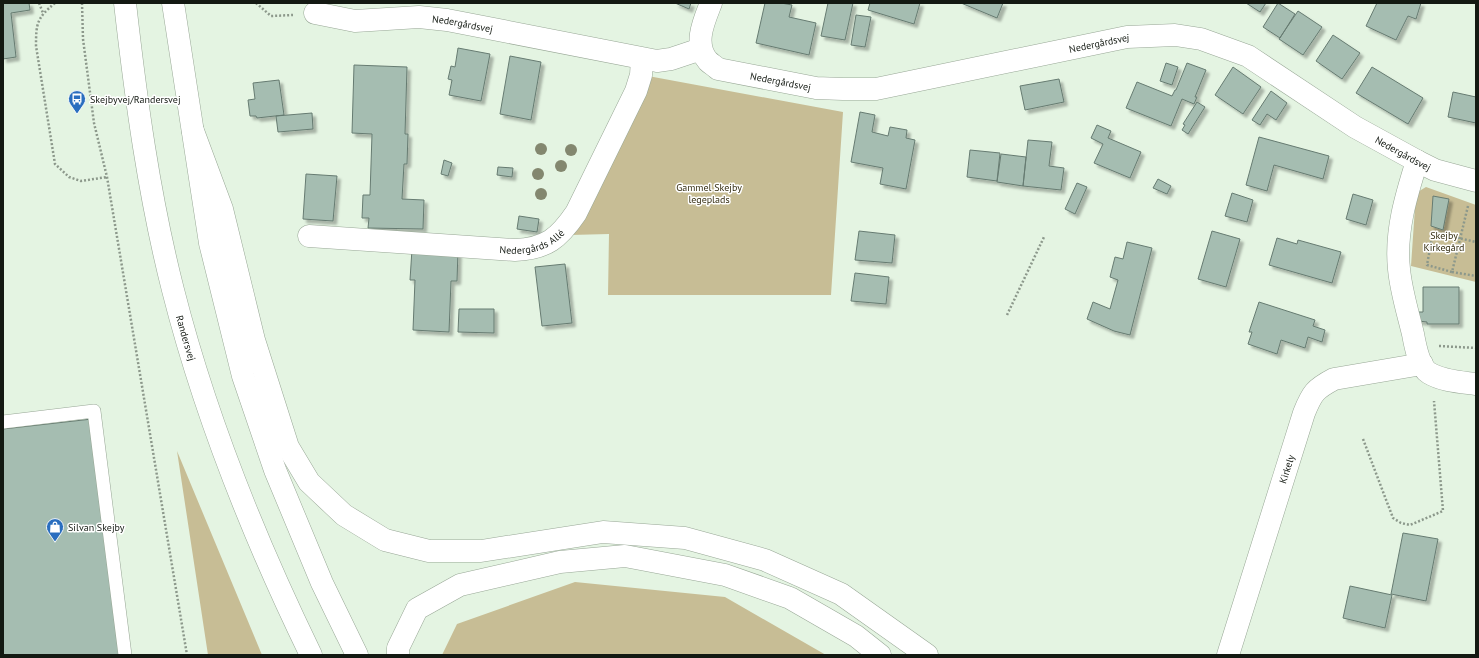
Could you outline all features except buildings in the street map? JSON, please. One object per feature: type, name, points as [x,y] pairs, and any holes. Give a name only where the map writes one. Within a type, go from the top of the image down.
[{"type":"main road","points":[[173,3],[210,243],[243,376],[278,477],[322,583],[357,655]]},
{"type":"main road","points":[[702,49],[700,36],[711,3]]},
{"type":"main road","name":"Randersvej","points":[[124,4],[139,124],[154,206],[173,290],[189,348],[218,437],[260,545],[311,655]]},
{"type":"main road","name":"Nedergårdsvej","points":[[315,13],[356,21],[419,17],[447,20],[657,61],[671,59],[702,49],[708,60],[718,68],[816,88],[843,89],[876,89],[1127,37],[1175,35],[1201,39],[1248,56],[1355,127],[1417,161],[1435,170],[1476,181]]},
{"type":"main road","name":"Nedergårds Allé","points":[[309,236],[515,250],[528,250],[540,247],[555,238],[567,226],[576,213],[636,91],[641,75],[642,58]]},
{"type":"main road","points":[[193,131],[222,209],[254,340],[288,447],[309,482],[344,515],[385,540],[429,551],[481,551],[603,532],[685,538],[766,560],[841,594],[928,655]]},
{"type":"main road","points":[[1417,161],[1404,203],[1398,248],[1401,282],[1423,361]]},
{"type":"main road","name":"Kirkely","points":[[1228,655],[1304,413],[1314,392],[1322,385],[1334,380],[1423,361],[1439,378],[1476,384]]},
{"type":"main road","points":[[398,655],[398,648],[417,609],[460,585],[560,562],[625,556],[725,575],[790,598],[856,636],[880,655]]},
{"type":"lane","points":[[3,422],[94,411],[125,655]]},
{"type":"path","points":[[39,3],[43,13]]},
{"type":"path","points":[[55,3],[43,13],[36,26],[36,46],[55,164],[69,177],[75,179],[81,180],[107,177]]},
{"type":"path","points":[[82,3],[83,39],[94,123],[107,177],[187,655]]},
{"type":"path","points":[[256,3],[271,16],[315,13]]},
{"type":"path","points":[[1452,272],[1468,206]]},
{"type":"path","points":[[1476,242],[1433,232],[1427,265],[1452,272],[1476,276]]},
{"type":"path","points":[[1007,315],[1044,237]]},
{"type":"path","points":[[1363,439],[1393,518],[1400,523],[1410,525],[1443,511],[1423,361],[1476,348]]},
{"type":"green space","name":"Gammel Skejby legeplads","points":[[648,76],[843,112],[831,295],[608,295],[609,234],[570,235]]},
{"type":"green space","name":"Skejby Kirkegård","points":[[1426,187],[1476,205],[1476,282],[1411,266],[1416,193]]},
{"type":"green space","points":[[177,451],[262,655],[208,655]]},
{"type":"green space","points":[[575,582],[725,597],[826,655],[442,655],[457,624]]},
{"type":"place","name":"Skejbyvej/Randersvej","points":[[77,114]]},
{"type":"place","name":"Silvan Skejby","points":[[55,542]]}]
